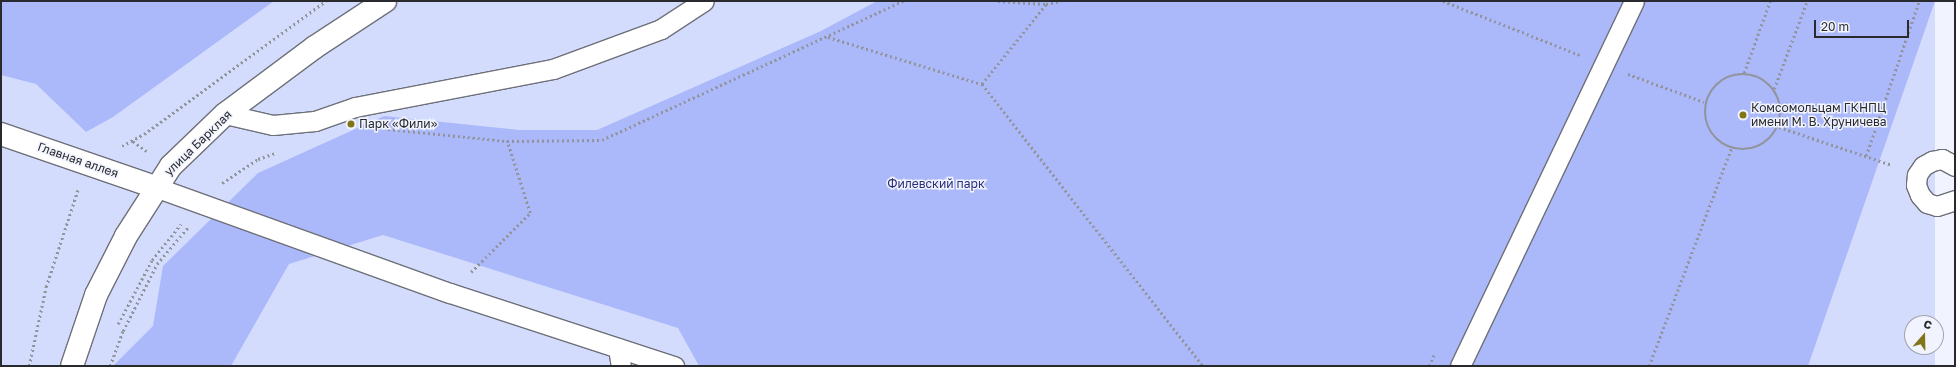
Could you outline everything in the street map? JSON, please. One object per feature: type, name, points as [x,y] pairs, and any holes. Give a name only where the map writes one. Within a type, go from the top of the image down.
[{"type":"street","name":"улица Барклая","points":[[72,366],[96,295],[126,236],[155,187],[171,166],[225,114],[316,47],[385,1]]},
{"type":"street","name":"Главная аллея","points":[[1,134],[155,187]]},
{"type":"lane","points":[[225,114],[273,124],[315,121],[355,107],[553,69],[661,29],[704,1]]},
{"type":"lane","points":[[1460,366],[1634,1]]},
{"type":"lane","points":[[1955,166],[1942,159],[1932,160],[1923,166],[1917,175],[1916,185],[1920,195],[1927,203],[1937,206],[1955,200]]},
{"type":"lane","points":[[155,187],[450,293],[620,357],[674,366]]},
{"type":"path","points":[[133,141],[326,1]]},
{"type":"path","points":[[384,128],[507,141],[602,140],[903,1]]},
{"type":"path","points":[[998,1],[1046,4],[1061,1]]},
{"type":"path","points":[[1443,1],[1604,65],[1704,102]]},
{"type":"path","points":[[1744,73],[1770,1]]},
{"type":"path","points":[[1774,88],[1807,1]]},
{"type":"path","points":[[1866,156],[1919,1]]},
{"type":"path","points":[[982,84],[1046,4]]},
{"type":"path","points":[[827,36],[982,84],[1203,366]]},
{"type":"path","points":[[1744,73],[1761,78],[1774,88],[1782,107],[1779,127],[1768,142],[1750,151],[1731,149],[1717,141],[1708,129],[1704,102],[1715,84],[1728,76],[1744,73]]},
{"type":"path","points":[[1779,127],[1917,175]]},
{"type":"path","points":[[450,293],[530,213],[507,141]]},
{"type":"path","points":[[1649,366],[1731,149]]},
{"type":"path","points":[[29,366],[46,287],[87,163]]},
{"type":"path","points":[[116,327],[152,260],[198,203]]},
{"type":"green space","name":"Филевский парк","points":[[1,1],[1935,1],[1935,315],[1904,315],[1904,355],[1935,355],[1935,366],[1,366]]},
{"type":"green space","points":[[1,1],[274,1],[113,117],[86,132],[36,84],[1,75]]},
{"type":"green space","name":"Филевский парк","points":[[877,1],[1935,1],[1808,366],[699,366],[678,328],[383,235],[289,264],[231,366],[113,366],[153,326],[163,266],[258,173],[384,116],[519,130],[597,130],[821,31]]},
{"type":"place","name":"Комсомольцам ГКНПЦ имени М. В. Хруничева","points":[[1743,115]]},
{"type":"place","name":"Парк «Фили»","points":[[351,124]]}]
